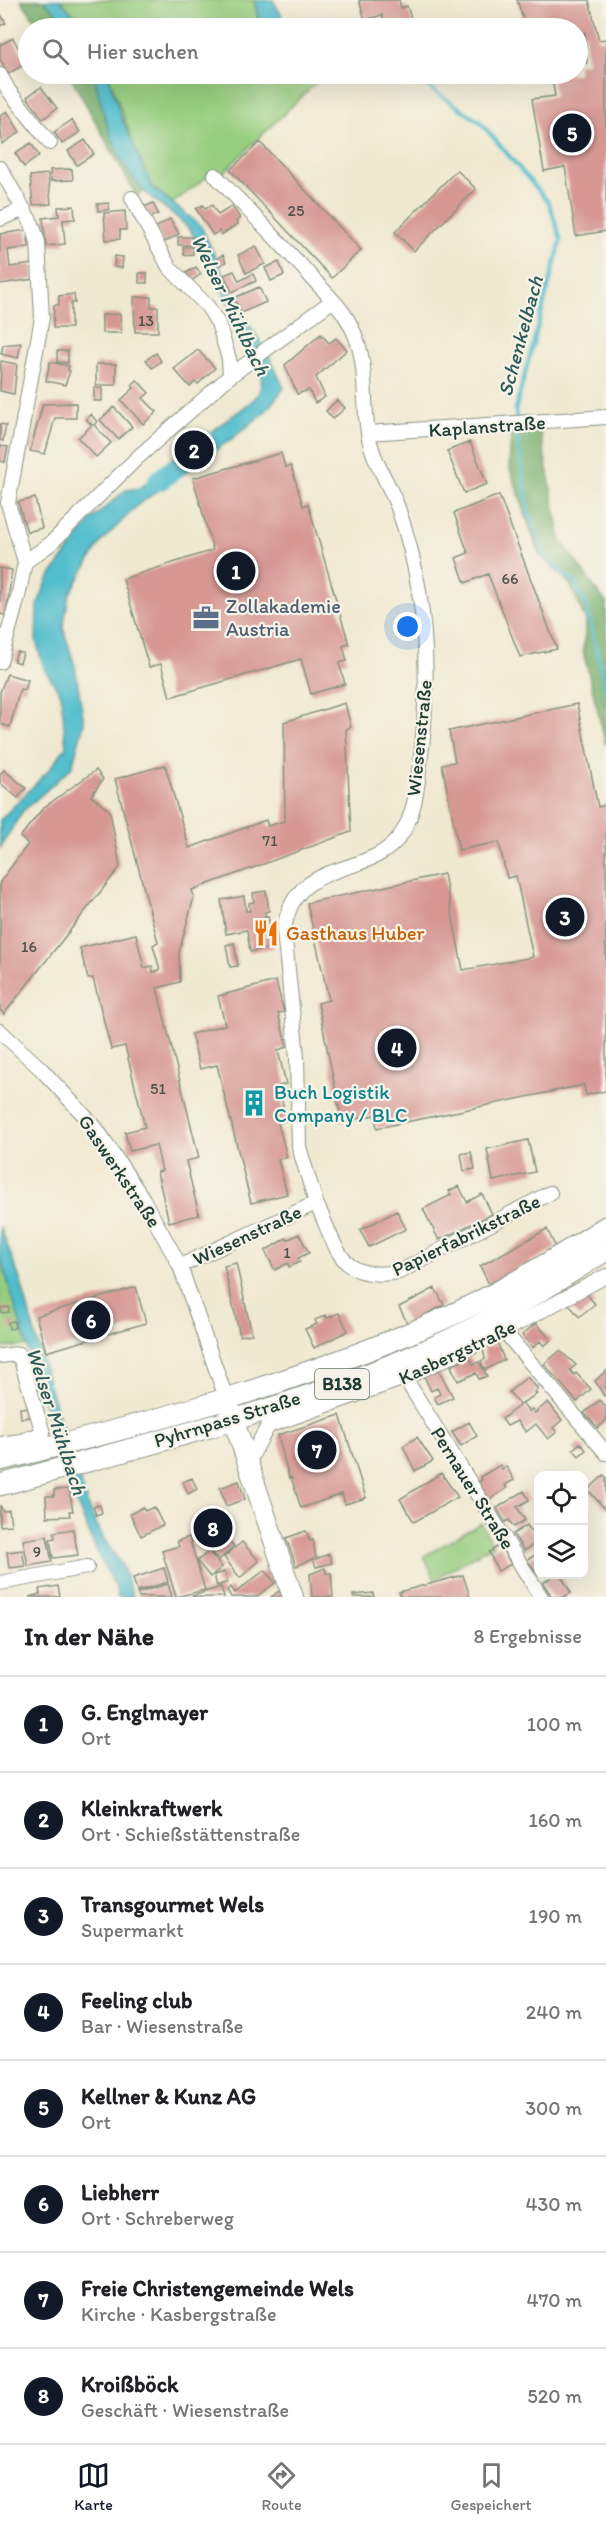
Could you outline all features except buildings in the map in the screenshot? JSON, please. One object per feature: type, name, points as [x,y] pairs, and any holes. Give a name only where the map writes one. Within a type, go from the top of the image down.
[{"type":"main road","name":"Pyhrnpass Straße","points":[[0,1460],[226,1398],[366,1351],[438,1321],[534,1272],[606,1227]]},
{"type":"main road","name":"Pyhrnpass Straße","points":[[0,1485],[232,1419],[355,1379],[450,1340],[542,1290],[606,1250]]},
{"type":"street","points":[[0,75],[4,93],[50,143]]},
{"type":"street","points":[[0,168],[24,209],[38,242],[42,318],[4,503],[25,562],[0,662]]},
{"type":"street","name":"Wiesenstraße","points":[[215,175],[344,314],[361,348],[368,433],[375,458],[398,508],[414,567],[425,640],[425,726],[416,794],[402,833],[392,846],[310,882],[292,900],[286,915],[284,931],[297,1057],[298,1147],[316,1203],[180,1266],[293,1597]]},
{"type":"street","points":[[132,198],[170,267],[208,307],[218,323],[229,360],[230,376]]},
{"type":"street","points":[[0,219],[24,209]]},
{"type":"street","points":[[25,562],[51,544],[137,458],[230,376],[332,301]]},
{"type":"street","name":"Kaplanstraße","points":[[368,433],[606,417]]},
{"type":"street","name":"Gaswerkstraße","points":[[0,1031],[41,1069],[96,1128],[143,1199],[180,1266]]},
{"type":"street","name":"Papierfabrikstraße","points":[[316,1203],[346,1265],[362,1274],[378,1275],[399,1272],[550,1193]]},
{"type":"street","name":"Kasbergstraße","points":[[232,1419],[252,1426],[268,1426],[405,1378],[504,1331],[606,1276]]},
{"type":"street","points":[[504,1331],[606,1453]]},
{"type":"street","points":[[0,1356],[19,1354],[43,1433],[21,1442],[0,1444]]},
{"type":"street","name":"Pernauer Straße","points":[[405,1378],[541,1597]]},
{"type":"street","points":[[247,1464],[268,1426]]},
{"type":"street","points":[[0,1583],[87,1567]]},
{"type":"green space","points":[[21,0],[44,0],[61,18],[33,18]]},
{"type":"green space","points":[[60,0],[254,0],[258,18],[77,18]]},
{"type":"green space","points":[[75,84],[96,84],[112,136],[126,164],[145,192],[136,195]]},
{"type":"green space","points":[[112,84],[315,84],[220,176],[211,174],[173,203],[152,187],[140,163]]},
{"type":"green space","points":[[540,431],[561,541],[606,603],[606,745],[583,651],[586,621],[570,584],[539,554],[509,466],[511,436]]},
{"type":"green space","points":[[0,1256],[28,1346],[0,1348]]},
{"type":"green space","points":[[56,1453],[58,1459],[0,1477],[0,1468]]},
{"type":"green space","points":[[481,1523],[493,1545],[435,1579],[424,1556]]},
{"type":"water","points":[[44,0],[60,0],[77,18],[61,18]]},
{"type":"water","points":[[273,0],[282,18],[258,18],[255,1]]},
{"type":"water","points":[[96,84],[111,84],[120,114],[152,187],[201,226],[241,313],[266,349],[284,388],[266,411],[233,438],[139,504],[101,542],[69,595],[63,628],[75,666],[84,723],[72,767],[22,812],[0,848],[0,820],[48,771],[66,747],[61,694],[44,669],[36,640],[37,606],[48,579],[92,519],[126,490],[139,488],[178,460],[182,464],[203,448],[210,434],[257,396],[262,379],[203,250],[188,228],[147,194],[126,168],[112,138]]},
{"type":"water","points":[[0,1226],[21,1282],[49,1386],[90,1511],[103,1538],[122,1565],[133,1597],[117,1597],[116,1588],[99,1557],[66,1478],[0,1256]]},
{"type":"waterway","name":"Schenkelbach","points":[[424,84],[480,122],[549,203],[561,240],[516,407],[516,419]]},
{"type":"waterway","name":"Schenkelbach","points":[[516,427],[529,513],[547,559],[575,583],[586,605],[606,692]]},
{"type":"waterway","name":"Welser Mühlbach","points":[[158,481],[210,442]]},
{"type":"place","name":"Kellner & Kunz AG","points":[[572,133]]},
{"type":"place","name":"Kleinkraftwerk","points":[[194,450]]},
{"type":"place","name":"G. Englmayer","points":[[236,571]]},
{"type":"place","name":"Zollakademie Austria","points":[[206,618]]},
{"type":"place","name":"Transgourmet Wels","points":[[565,917]]},
{"type":"place","name":"Gasthaus Huber","points":[[266,933]]},
{"type":"place","name":"Feeling club","points":[[397,1048]]},
{"type":"place","name":"Buch Logistik Company / BLC","points":[[254,1103]]},
{"type":"place","name":"Liebherr","points":[[91,1320]]},
{"type":"place","name":"Freie Christengemeinde Wels","points":[[317,1450]]},
{"type":"place","name":"Kroißböck","points":[[213,1528]]}]
